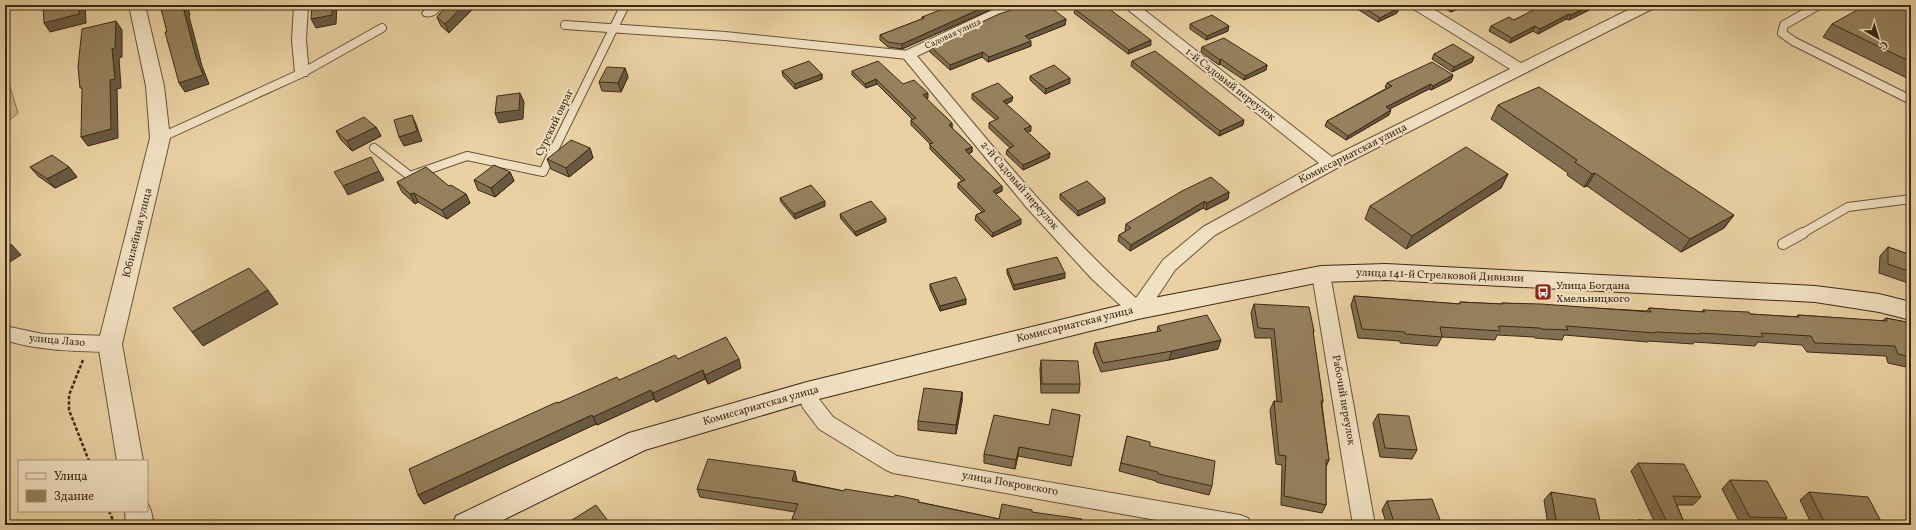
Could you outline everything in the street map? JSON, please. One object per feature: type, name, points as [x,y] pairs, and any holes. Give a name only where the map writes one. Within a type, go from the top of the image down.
[{"type":"main road","name":"Юбилейная улица","points":[[130,460],[110,344],[160,138],[156,86],[137,5]]},
{"type":"main road","name":"улица 141-й Стрелковой Дивизии","points":[[1138,310],[1321,274],[1386,272],[1815,294],[1879,304],[1911,311]]},
{"type":"main road","name":"Комиссариатская улица","points":[[466,525],[638,441],[806,392],[1138,310]]},
{"type":"main road","points":[[138,512],[140,525]]},
{"type":"street","points":[[301,5],[299,40],[302,73]]},
{"type":"street","name":"Садовая улица","points":[[908,55],[993,15],[1021,5]]},
{"type":"street","name":"1-й Садовый переулок","points":[[1129,5],[1330,164]]},
{"type":"street","points":[[1417,5],[1521,69]]},
{"type":"street","name":"Комиссариатская улица","points":[[1138,310],[1169,265],[1209,232],[1330,164],[1649,5]]},
{"type":"street","name":"2-й Садовый переулок","points":[[908,55],[1033,204],[1098,274],[1138,310]]},
{"type":"street","name":"Рабочий переулок","points":[[1321,274],[1364,525]]},
{"type":"street","name":"улица Лазо","points":[[5,333],[18,338],[89,344],[110,344]]},
{"type":"street","name":"улица Покровского","points":[[806,392],[810,402],[826,423],[893,464],[1240,525]]},
{"type":"lane","name":"Сурский овраг","points":[[374,148],[410,176],[467,156],[543,172],[625,5]]},
{"type":"lane","points":[[1819,5],[1784,25],[1782,33],[1792,41],[1911,100]]},
{"type":"lane","points":[[565,25],[725,36],[908,55]]},
{"type":"lane","points":[[160,138],[302,73],[382,28]]},
{"type":"lane","points":[[1784,244],[1848,207],[1911,199]]},
{"type":"path","points":[[89,344],[69,394],[69,410],[90,460]]},
{"type":"path","points":[[109,512],[114,525]]},
{"type":"shaded area","points":[[9,83],[18,113],[5,124],[5,84]]},
{"type":"building","points":[[43,5],[79,5],[79,14],[44,23]]},
{"type":"building","points":[[160,5],[185,6],[183,7],[196,57],[203,75],[179,83],[165,32],[167,32]]},
{"type":"building","points":[[312,5],[332,5],[332,15],[311,19]]},
{"type":"building","points":[[447,5],[464,5],[445,24],[437,17]]},
{"type":"building","points":[[953,5],[989,5],[902,44],[888,42],[880,35],[924,18],[922,17]]},
{"type":"building","points":[[1025,5],[1047,5],[1066,19],[1025,36],[1031,41],[989,57],[983,52],[950,65],[930,46],[999,14]]},
{"type":"building","points":[[1084,5],[1104,5],[1151,40],[1129,50],[1075,9]]},
{"type":"building","points":[[1360,5],[1393,5],[1399,8],[1380,18]]},
{"type":"building","points":[[1448,5],[1458,5],[1453,8]]},
{"type":"building","points":[[1549,5],[1592,5],[1571,15],[1569,14],[1540,29],[1535,26],[1512,38],[1491,26],[1509,17],[1514,20],[1537,8],[1540,10]]},
{"type":"building","points":[[1866,5],[1911,5],[1911,62],[1832,24]]},
{"type":"building","points":[[1212,15],[1229,26],[1207,36],[1190,24]]},
{"type":"building","points":[[116,21],[115,48],[112,49],[115,79],[110,80],[111,129],[81,137],[82,88],[80,88],[78,67],[82,29]]},
{"type":"building","points":[[1224,38],[1267,65],[1245,76],[1202,47]]},
{"type":"building","points":[[1453,44],[1474,57],[1454,67],[1434,54]]},
{"type":"building","points":[[1155,51],[1244,120],[1220,131],[1132,61]]},
{"type":"building","points":[[809,61],[822,74],[795,84],[782,71]]},
{"type":"building","points":[[878,61],[903,84],[914,80],[928,93],[923,95],[952,123],[949,125],[972,147],[965,150],[1002,186],[993,191],[1021,219],[993,233],[976,215],[985,211],[958,183],[965,180],[929,144],[933,143],[911,120],[916,118],[876,79],[865,84],[852,71]]},
{"type":"building","points":[[1432,62],[1453,75],[1433,86],[1431,84],[1386,107],[1391,110],[1348,136],[1327,121],[1392,86],[1387,83]]},
{"type":"building","points":[[1054,65],[1070,78],[1046,89],[1030,76]]},
{"type":"building","points":[[607,67],[625,68],[618,83],[599,82]]},
{"type":"building","points":[[998,83],[1013,97],[1003,101],[1031,126],[1024,129],[1050,153],[1023,165],[1007,150],[1014,146],[989,123],[999,118],[972,94]]},
{"type":"building","points":[[1539,87],[1734,215],[1690,239],[1595,173],[1592,174],[1575,162],[1577,160],[1498,105]]},
{"type":"building","points":[[520,93],[519,110],[495,113],[497,96]]},
{"type":"building","points":[[412,115],[417,131],[399,137],[394,120]]},
{"type":"building","points":[[364,117],[376,127],[347,141],[336,131]]},
{"type":"building","points":[[571,140],[590,148],[566,168],[547,159]]},
{"type":"building","points":[[1466,147],[1508,174],[1412,236],[1370,206]]},
{"type":"building","points":[[52,155],[69,167],[47,179],[30,167]]},
{"type":"building","points":[[371,157],[379,171],[343,186],[334,172]]},
{"type":"building","points":[[494,165],[510,172],[491,188],[474,180]]},
{"type":"building","points":[[426,167],[449,186],[451,185],[466,194],[442,210],[414,193],[410,194],[397,182]]},
{"type":"building","points":[[1211,177],[1229,192],[1207,203],[1205,201],[1131,245],[1119,235],[1131,228],[1126,224],[1182,191]]},
{"type":"building","points":[[1087,181],[1105,198],[1078,211],[1060,194]]},
{"type":"building","points":[[811,185],[825,201],[794,214],[780,198]]},
{"type":"building","points":[[871,201],[886,218],[855,232],[840,214]]},
{"type":"building","points":[[5,241],[12,245],[5,250]]},
{"type":"building","points":[[1888,247],[1911,255],[1911,272],[1888,264]]},
{"type":"building","points":[[1057,257],[1065,273],[1014,285],[1007,269]]},
{"type":"building","points":[[249,268],[268,290],[192,332],[173,308]]},
{"type":"building","points":[[956,277],[966,299],[940,306],[930,284]]},
{"type":"building","points":[[1354,296],[1460,304],[1460,302],[1541,304],[1651,312],[1649,308],[1705,312],[1703,310],[1749,312],[1750,314],[1799,317],[1798,315],[1887,321],[1886,318],[1911,323],[1911,357],[1898,354],[1895,346],[1815,343],[1811,336],[1761,333],[1763,337],[1700,333],[1701,334],[1655,333],[1566,326],[1568,330],[1498,326],[1500,331],[1440,327],[1442,337],[1405,334],[1405,332],[1362,329]]},
{"type":"building","points":[[1254,304],[1309,307],[1314,331],[1329,460],[1326,460],[1326,505],[1284,496],[1286,456],[1279,455],[1274,401],[1282,402],[1274,329],[1258,328]]},
{"type":"building","points":[[1207,315],[1221,340],[1172,351],[1103,363],[1095,343],[1161,331],[1158,326]]},
{"type":"building","points":[[726,337],[739,359],[705,375],[703,370],[653,393],[651,390],[593,417],[592,415],[418,495],[409,469],[557,402],[558,403],[617,377],[619,380],[675,355],[678,359]]},
{"type":"building","points":[[1041,360],[1078,361],[1080,384],[1042,384]]},
{"type":"building","points":[[924,388],[962,392],[956,425],[918,421]]},
{"type":"building","points":[[1052,409],[1080,415],[1073,457],[1019,447],[1016,460],[984,454],[994,415],[1049,425]]},
{"type":"building","points":[[1378,414],[1409,416],[1417,450],[1385,448]]},
{"type":"building","points":[[1127,436],[1150,442],[1150,446],[1215,461],[1212,486],[1158,474],[1158,472],[1121,463]]},
{"type":"building","points":[[708,459],[795,471],[792,481],[844,491],[845,489],[894,497],[895,495],[919,500],[918,502],[999,519],[1002,504],[1032,510],[1032,512],[1082,519],[1081,525],[820,525],[792,519],[798,504],[697,489]]},
{"type":"building","points":[[1638,463],[1684,464],[1701,497],[1673,496],[1685,525],[1640,525],[1638,520],[1667,522]]},
{"type":"building","points":[[1730,480],[1767,481],[1787,518],[1750,517]]},
{"type":"building","points":[[1551,492],[1595,499],[1601,525],[1557,525]]},
{"type":"building","points":[[1809,492],[1868,497],[1883,525],[1826,525]]},
{"type":"building","points":[[1432,499],[1442,525],[1395,525],[1387,501]]},
{"type":"building","points":[[596,505],[611,525],[564,525]]},
{"type":"building","points":[[1111,521],[1129,525],[1110,525]]},
{"type":"place","name":"Улица Богдана Хмельницкого","points":[[1543,292]]}]
